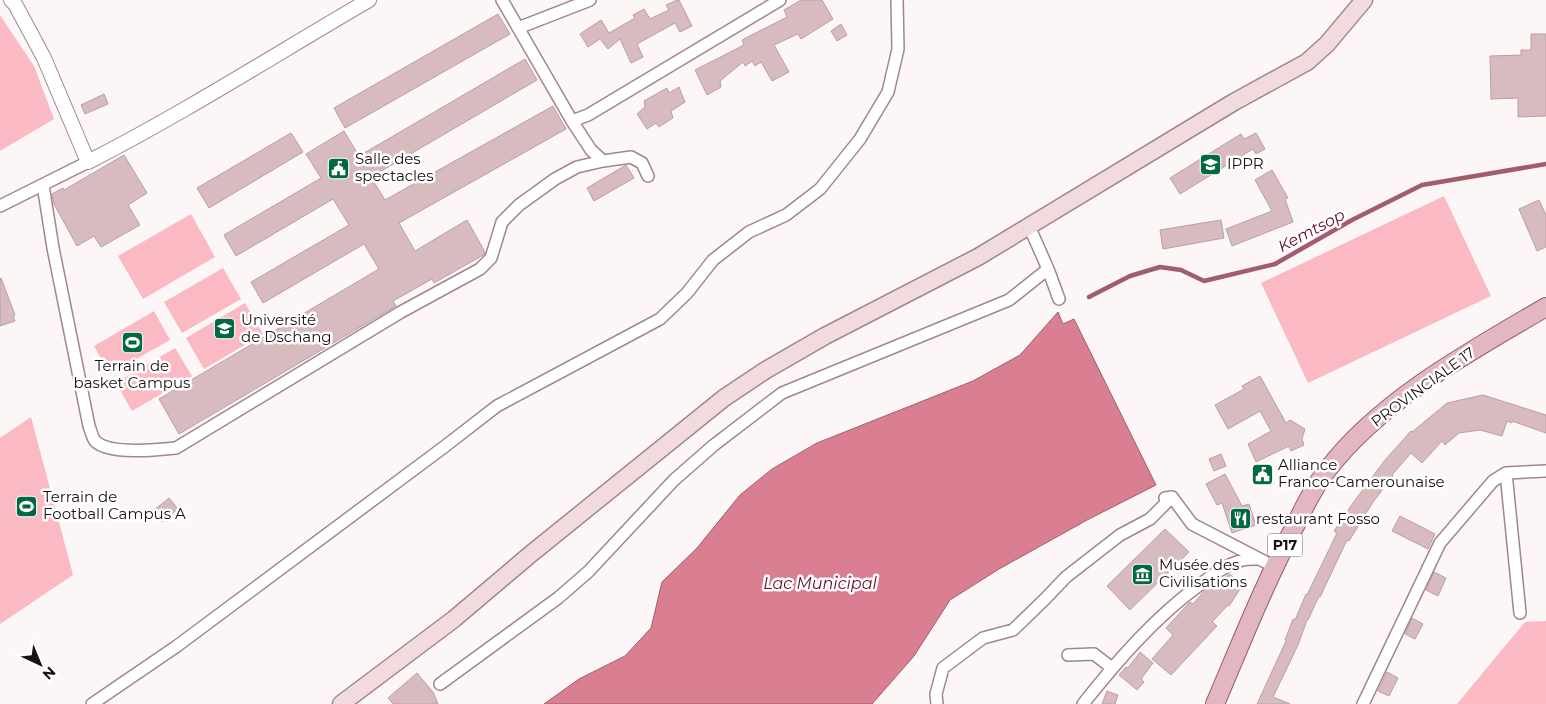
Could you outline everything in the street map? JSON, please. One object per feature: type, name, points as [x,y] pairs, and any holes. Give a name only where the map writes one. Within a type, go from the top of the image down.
[{"type":"main road","points":[[341,704],[454,619],[724,398],[766,370],[825,336],[978,256],[1234,102],[1307,62],[1327,44],[1364,0]]},
{"type":"main road","name":"PROVINCIALE 17","points":[[1216,704],[1273,566],[1310,496],[1327,470],[1363,430],[1388,408],[1457,359],[1546,307]]},
{"type":"street","points":[[11,0],[44,58],[88,162]]},
{"type":"street","points":[[0,206],[117,147],[192,105],[369,0]]},
{"type":"street","points":[[502,0],[572,121],[591,150],[603,161]]},
{"type":"street","points":[[518,28],[590,0]]},
{"type":"street","points":[[572,121],[596,110],[780,0]]},
{"type":"street","points":[[92,704],[185,640],[497,406],[660,319],[687,293],[713,260],[749,232],[786,215],[820,189],[860,140],[888,92],[898,49],[897,0]]},
{"type":"street","points":[[43,185],[53,248],[89,426],[95,440],[105,447],[143,451],[176,448],[401,312],[480,269],[491,258],[502,222],[519,205],[554,179],[577,167],[632,157],[642,162],[648,176]]},
{"type":"street","points":[[1029,226],[1059,299]]},
{"type":"street","points":[[440,684],[558,598],[588,572],[674,480],[714,445],[782,393],[1009,300],[1048,269]]},
{"type":"street","points":[[1363,704],[1440,543],[1493,480],[1506,473],[1546,471]]},
{"type":"street","points":[[1506,473],[1520,613]]},
{"type":"street","points":[[1172,497],[1192,524],[1273,566]]},
{"type":"street","points":[[1158,499],[1172,497]]},
{"type":"street","points":[[937,704],[936,694],[943,668],[983,638],[1012,630],[1066,577],[1120,535],[1150,519],[1172,497]]},
{"type":"street","points":[[1083,704],[1112,668],[1160,617],[1186,594],[1223,568],[1243,560],[1257,559]]},
{"type":"street","points":[[1068,656],[1094,654],[1112,668]]},
{"type":"shaded area","points":[[0,15],[34,66],[54,119],[0,151]]},
{"type":"shaded area","points":[[1444,196],[1491,296],[1308,383],[1261,283]]},
{"type":"shaded area","points":[[191,214],[215,257],[143,299],[118,256]]},
{"type":"shaded area","points":[[223,268],[241,299],[182,333],[164,302]]},
{"type":"shaded area","points":[[245,303],[263,334],[204,369],[186,338]]},
{"type":"shaded area","name":"Terrain de basket Campus","points":[[154,311],[170,340],[110,374],[94,346]]},
{"type":"shaded area","points":[[175,348],[192,376],[132,411],[116,383]]},
{"type":"shaded area","name":"Terrain de Football Campus A","points":[[31,417],[73,575],[0,624],[0,438]]},
{"type":"shaded area","points":[[1546,621],[1546,704],[1457,704],[1525,622]]},
{"type":"water","name":"Lac Municipal","points":[[1058,312],[1063,324],[1074,319],[1156,485],[1089,519],[999,569],[950,600],[914,656],[872,704],[544,704],[579,679],[625,656],[651,628],[662,582],[697,548],[740,495],[772,469],[817,443],[973,381],[1020,355]]},
{"type":"building","points":[[679,0],[692,26],[680,32],[675,23],[637,44],[643,57],[631,63],[620,39],[608,49],[600,39],[588,47],[580,34],[601,20],[609,33],[635,18],[633,15],[644,9],[650,19],[669,10],[666,5]]},
{"type":"building","points":[[801,0],[822,0],[833,19],[801,39],[798,34],[774,45],[789,72],[772,81],[761,62],[755,66],[752,61],[745,66],[743,62],[720,81],[721,87],[707,95],[695,70],[744,45],[742,40],[787,17],[784,10]]},
{"type":"building","points":[[498,14],[510,34],[345,128],[334,108]]},
{"type":"building","points":[[841,24],[847,35],[837,41],[831,31]]},
{"type":"building","points":[[1531,34],[1546,34],[1546,116],[1518,117],[1518,98],[1491,99],[1490,56],[1521,55],[1521,50],[1531,50]]},
{"type":"building","points":[[525,59],[537,80],[371,177],[385,200],[553,106],[566,129],[399,223],[415,251],[467,220],[485,254],[434,283],[432,279],[393,301],[396,306],[179,434],[159,399],[379,269],[364,244],[263,303],[251,282],[349,225],[333,199],[236,256],[224,235],[321,178],[306,154],[344,131],[359,156]]},
{"type":"building","points":[[679,87],[685,102],[671,111],[673,118],[659,127],[656,123],[647,129],[637,114],[645,107],[644,101],[667,88],[669,93]]},
{"type":"building","points":[[104,94],[108,104],[85,114],[81,105]]},
{"type":"building","points":[[291,133],[303,152],[209,208],[197,188]]},
{"type":"building","name":"IPPR","points":[[1256,133],[1265,149],[1256,154],[1253,149],[1180,194],[1170,178],[1241,134],[1244,139]]},
{"type":"building","points":[[124,155],[147,193],[128,205],[140,225],[101,247],[94,236],[77,246],[54,204],[52,194],[63,188],[64,190]]},
{"type":"building","points":[[626,165],[634,178],[594,201],[587,188]]},
{"type":"building","name":"IPPR","points":[[1272,170],[1288,198],[1285,199],[1293,222],[1232,246],[1226,229],[1272,211],[1255,180]]},
{"type":"building","points":[[1539,200],[1546,215],[1546,247],[1537,251],[1519,209]]},
{"type":"building","points":[[1221,220],[1224,238],[1163,249],[1160,230]]},
{"type":"building","points":[[0,279],[15,315],[13,316],[15,321],[0,326]]},
{"type":"building","points":[[1260,376],[1286,423],[1290,420],[1305,429],[1302,439],[1304,445],[1291,451],[1289,446],[1256,462],[1248,444],[1271,431],[1260,411],[1228,429],[1215,405],[1244,389],[1242,386]]},
{"type":"building","points":[[1483,395],[1546,415],[1546,433],[1507,421],[1502,436],[1480,430],[1459,433],[1445,445],[1442,441],[1422,463],[1411,453],[1392,475],[1349,541],[1347,540],[1307,620],[1298,645],[1273,697],[1290,704],[1257,704],[1286,641],[1293,619],[1295,620],[1337,533],[1334,531],[1353,503],[1385,460],[1411,431],[1447,403]]},
{"type":"building","points":[[1221,454],[1226,466],[1214,471],[1209,459]]},
{"type":"building","points":[[1225,474],[1242,506],[1249,504],[1256,525],[1232,533],[1222,503],[1217,505],[1206,484]]},
{"type":"building","points":[[169,498],[178,509],[162,522],[152,512]]},
{"type":"building","points":[[1400,516],[1435,534],[1428,549],[1392,531]]},
{"type":"building","name":"Musée des Civilisations","points":[[1165,529],[1189,552],[1130,610],[1107,586]]},
{"type":"building","points":[[1434,572],[1446,578],[1438,596],[1426,590]]},
{"type":"building","points":[[1230,574],[1242,586],[1229,606],[1212,622],[1217,626],[1171,675],[1152,659],[1173,635],[1166,628],[1190,602],[1193,604],[1206,589]]},
{"type":"building","points":[[1412,618],[1423,624],[1415,639],[1405,634]]},
{"type":"building","points":[[1140,652],[1153,663],[1141,679],[1144,682],[1137,690],[1119,675],[1126,667],[1128,668]]},
{"type":"building","points":[[1387,672],[1398,678],[1389,696],[1378,691]]},
{"type":"building","points":[[417,673],[433,692],[438,704],[393,704],[388,698]]},
{"type":"building","points":[[1107,691],[1118,695],[1115,704],[1102,704]]},
{"type":"waterway","name":"Kemtsop","points":[[1089,297],[1130,276],[1160,267],[1181,270],[1204,281],[1275,264],[1352,220],[1422,185],[1546,164]]},
{"type":"place","name":"IPPR","points":[[1211,164]]},
{"type":"place","name":"Salle des spectacles","points":[[339,168]]},
{"type":"place","name":"Université de Dschang","points":[[225,329]]},
{"type":"place","name":"Terrain de basket Campus","points":[[132,343]]},
{"type":"place","name":"Alliance Franco-Camerounaise","points":[[1262,474]]},
{"type":"place","name":"Terrain de Football Campus A","points":[[27,506]]},
{"type":"place","name":"restaurant Fosso","points":[[1240,519]]},
{"type":"place","name":"Musée des Civilisations","points":[[1143,574]]}]
